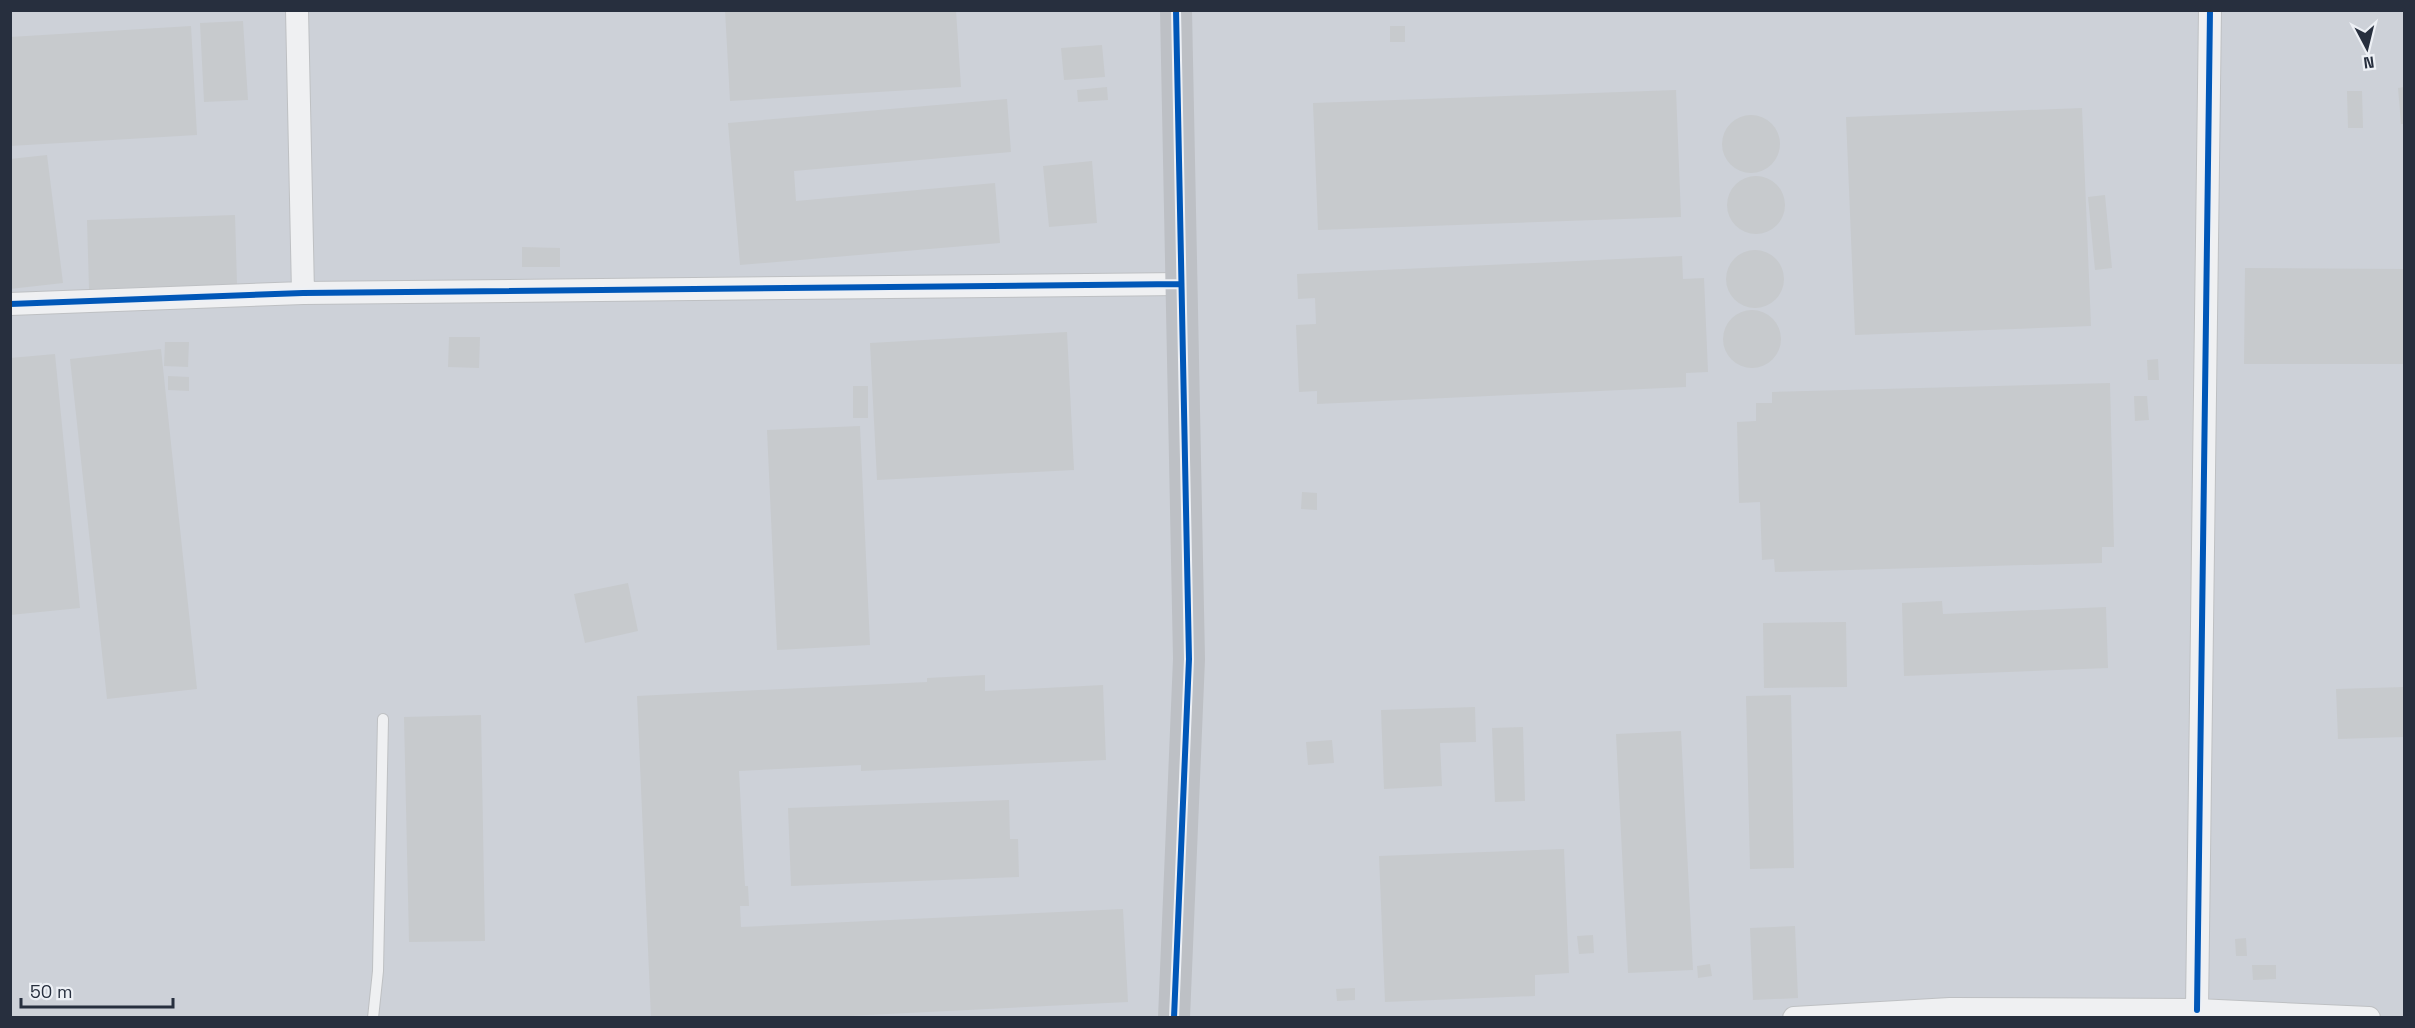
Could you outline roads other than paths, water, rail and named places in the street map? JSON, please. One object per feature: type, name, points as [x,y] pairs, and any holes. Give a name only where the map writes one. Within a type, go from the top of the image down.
[{"type":"street","points":[[297,10],[303,293]]},
{"type":"street","points":[[1174,1017],[1189,659],[1176,10]]},
{"type":"street","points":[[2197,1010],[2210,10]]},
{"type":"street","points":[[10,304],[303,293],[1181,284]]},
{"type":"street","points":[[1794,1017],[1950,1009],[2197,1010],[2369,1017]]},
{"type":"lane","points":[[374,1017],[378,971],[382,718]]}]
